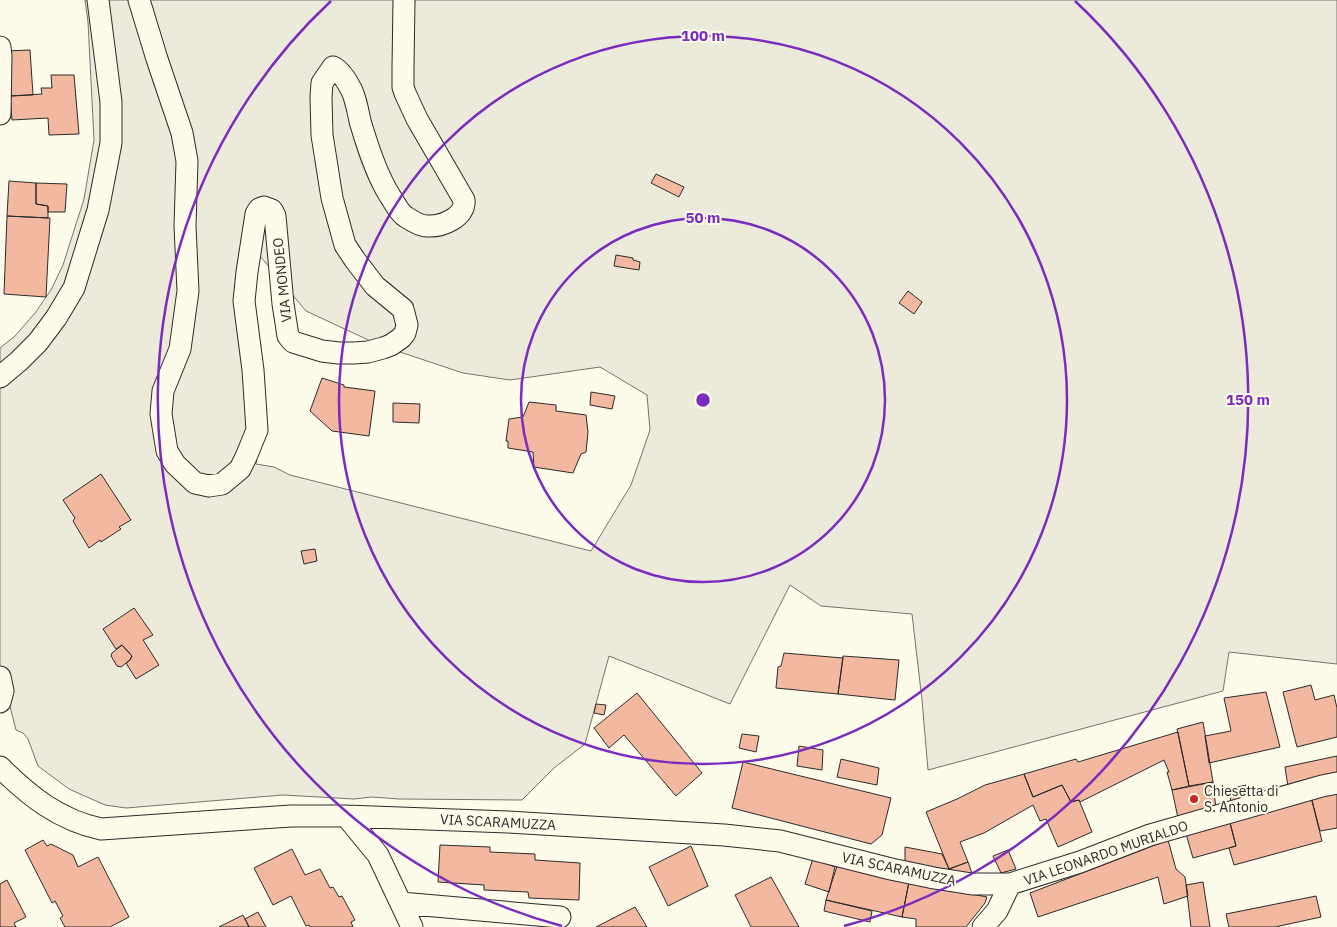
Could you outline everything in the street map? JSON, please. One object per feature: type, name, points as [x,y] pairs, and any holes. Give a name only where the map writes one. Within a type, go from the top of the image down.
[{"type":"street","points":[[0,377],[38,342],[56,318],[74,288],[98,210],[111,143],[111,102],[98,0]]},
{"type":"street","name":"VIA MONDEO","points":[[139,0],[182,133],[187,161],[185,226],[188,291],[180,349],[163,390],[161,414],[163,433],[167,451],[175,464],[195,483],[209,486],[222,484],[240,469],[257,430],[253,370],[244,301],[252,235],[256,214],[259,209],[266,207],[272,210],[275,216],[283,304],[288,336],[293,342],[330,352],[368,352],[391,345],[402,338],[407,329],[403,309],[369,279],[345,245],[341,232],[332,198],[322,126],[321,86],[332,68],[335,68],[352,90],[364,134],[381,179],[403,214],[409,219],[425,226],[430,226],[448,222],[460,212],[463,206],[464,200],[416,119],[403,87],[404,0]]},
{"type":"street","points":[[0,47],[2,56],[0,114]]},
{"type":"street","points":[[0,677],[3,691],[0,702]]},
{"type":"street","name":"VIA SCARAMUZZA","points":[[0,766],[46,807],[66,818],[86,826],[101,829],[291,816],[346,816],[508,822],[724,835],[780,842],[934,878],[972,884],[1010,884]]},
{"type":"street","name":"VIA LEONARDO MURIALDO","points":[[982,927],[997,911],[1010,884],[1080,862],[1150,835],[1337,783]]},
{"type":"street","points":[[346,816],[378,855],[412,927]]},
{"type":"street","points":[[401,903],[560,917]]},
{"type":"shaded area","points":[[85,0],[1337,0],[1337,664],[1229,652],[1223,691],[928,770],[912,614],[821,606],[790,585],[730,704],[609,656],[585,744],[554,768],[522,800],[372,797],[354,799],[283,795],[126,808],[105,805],[69,789],[38,766],[28,739],[23,733],[16,730],[0,667],[0,348],[15,336],[35,313],[51,290],[63,265],[84,199],[94,140],[88,22]],"holes":[[[260,256],[306,311],[379,345],[463,373],[510,380],[600,367],[647,395],[650,430],[631,485],[591,551],[290,475],[274,467],[256,464],[257,451],[247,277]]]},
{"type":"building","points":[[30,50],[33,95],[10,96],[5,51]]},
{"type":"building","points":[[51,75],[74,75],[79,134],[49,135],[48,118],[12,120],[10,96],[42,94],[41,88],[52,88]]},
{"type":"building","points":[[656,174],[684,187],[679,197],[651,183]]},
{"type":"building","points":[[9,181],[36,183],[36,204],[48,206],[48,218],[7,216]]},
{"type":"building","points":[[36,183],[67,184],[65,212],[48,212],[48,206],[36,204]]},
{"type":"building","points":[[7,216],[50,218],[46,297],[4,294]]},
{"type":"building","points":[[616,255],[633,258],[633,260],[640,262],[639,270],[614,266]]},
{"type":"building","points":[[908,291],[922,302],[914,314],[899,303]]},
{"type":"building","points":[[322,378],[344,385],[344,387],[375,391],[369,436],[332,431],[310,411]]},
{"type":"building","points":[[591,392],[615,396],[612,409],[590,405]]},
{"type":"building","points":[[529,402],[556,405],[556,411],[586,415],[588,432],[586,452],[581,454],[573,473],[534,467],[533,452],[508,448],[508,441],[506,441],[509,419],[523,417]]},
{"type":"building","points":[[393,403],[420,404],[419,423],[393,422]]},
{"type":"building","points":[[101,474],[131,520],[119,527],[121,529],[89,548],[73,521],[75,518],[63,500]]},
{"type":"building","points":[[315,549],[317,561],[304,564],[301,551]]},
{"type":"building","points":[[134,608],[153,635],[143,640],[159,665],[136,679],[126,663],[132,656],[122,645],[116,649],[103,629]]},
{"type":"building","points":[[122,645],[132,656],[121,667],[117,666],[111,656]]},
{"type":"building","points":[[784,653],[843,658],[838,694],[776,688],[778,667],[781,666]]},
{"type":"building","points":[[843,656],[899,660],[895,700],[838,694]]},
{"type":"building","points":[[1311,685],[1315,700],[1334,695],[1337,708],[1337,737],[1297,747],[1283,692]]},
{"type":"building","points":[[1266,692],[1280,747],[1209,763],[1205,736],[1231,731],[1224,698]]},
{"type":"building","points":[[637,693],[702,773],[676,796],[624,735],[609,748],[594,728]]},
{"type":"building","points":[[596,704],[606,705],[604,715],[594,713]]},
{"type":"building","points":[[1203,722],[1213,782],[1189,786],[1177,729]]},
{"type":"building","points":[[1178,732],[1189,786],[1172,790],[1167,772],[1169,772],[1164,760],[1080,802],[1079,800],[1071,802],[1062,785],[1033,797],[1024,774],[1076,759],[1078,762]]},
{"type":"building","points":[[742,734],[759,736],[756,752],[739,748]]},
{"type":"building","points":[[799,746],[823,750],[822,770],[797,766]]},
{"type":"building","points":[[1337,756],[1337,776],[1288,787],[1285,767]]},
{"type":"building","points":[[841,759],[879,768],[877,785],[837,777]]},
{"type":"building","points":[[743,762],[891,798],[882,835],[871,844],[732,808]]},
{"type":"building","points":[[1024,774],[1033,797],[1062,785],[1071,802],[1079,800],[1092,832],[1058,847],[1046,819],[1040,821],[1033,805],[984,833],[960,842],[968,862],[949,869],[926,812],[985,785]]},
{"type":"building","name":"Chiesetta di S. Antonio","points":[[1213,782],[1216,809],[1178,818],[1172,790]]},
{"type":"building","points":[[1246,785],[1248,796],[1231,801],[1228,789]]},
{"type":"building","points":[[1337,788],[1337,828],[1320,831],[1310,793]]},
{"type":"building","points":[[1310,793],[1322,841],[1234,865],[1229,848],[1236,846],[1228,815]]},
{"type":"building","points":[[1228,815],[1236,846],[1193,858],[1184,827]]},
{"type":"building","points":[[43,840],[47,846],[51,844],[73,855],[78,867],[98,857],[129,917],[110,927],[65,927],[60,918],[63,916],[55,901],[52,903],[25,850]]},
{"type":"building","points":[[1168,840],[1176,869],[1185,877],[1188,896],[1164,904],[1158,877],[1038,917],[1030,893]]},
{"type":"building","points":[[440,845],[490,847],[490,852],[535,854],[535,860],[580,863],[579,900],[529,898],[528,892],[484,890],[484,885],[438,882]]},
{"type":"building","points":[[691,846],[708,886],[668,906],[649,867]]},
{"type":"building","points":[[905,847],[942,854],[949,869],[968,862],[973,876],[905,867]]},
{"type":"building","points":[[292,849],[305,875],[320,869],[330,888],[333,887],[339,897],[342,896],[355,920],[351,922],[353,927],[306,926],[291,896],[273,905],[254,868]]},
{"type":"building","points":[[1008,850],[1016,869],[1001,873],[993,856]]},
{"type":"building","points":[[813,858],[835,867],[829,892],[805,884]]},
{"type":"building","points":[[837,866],[909,882],[902,917],[826,900]]},
{"type":"building","points":[[771,877],[799,927],[751,927],[735,895]]},
{"type":"building","points":[[7,880],[26,917],[14,923],[16,927],[0,927],[0,884]]},
{"type":"building","points":[[909,882],[987,897],[985,903],[966,927],[916,927],[916,919],[902,917]]},
{"type":"building","points":[[1203,882],[1210,927],[1191,927],[1186,885]]},
{"type":"building","points":[[1316,896],[1321,917],[1275,927],[1229,927],[1226,914]]},
{"type":"building","points":[[826,900],[872,911],[870,922],[824,911]]},
{"type":"building","points":[[635,907],[647,927],[596,927]]},
{"type":"building","points":[[258,912],[266,927],[249,927],[245,919]]},
{"type":"building","points":[[243,915],[249,927],[219,927]]},
{"type":"place","name":"Chiesetta di S. Antonio","points":[[1194,799]]}]
